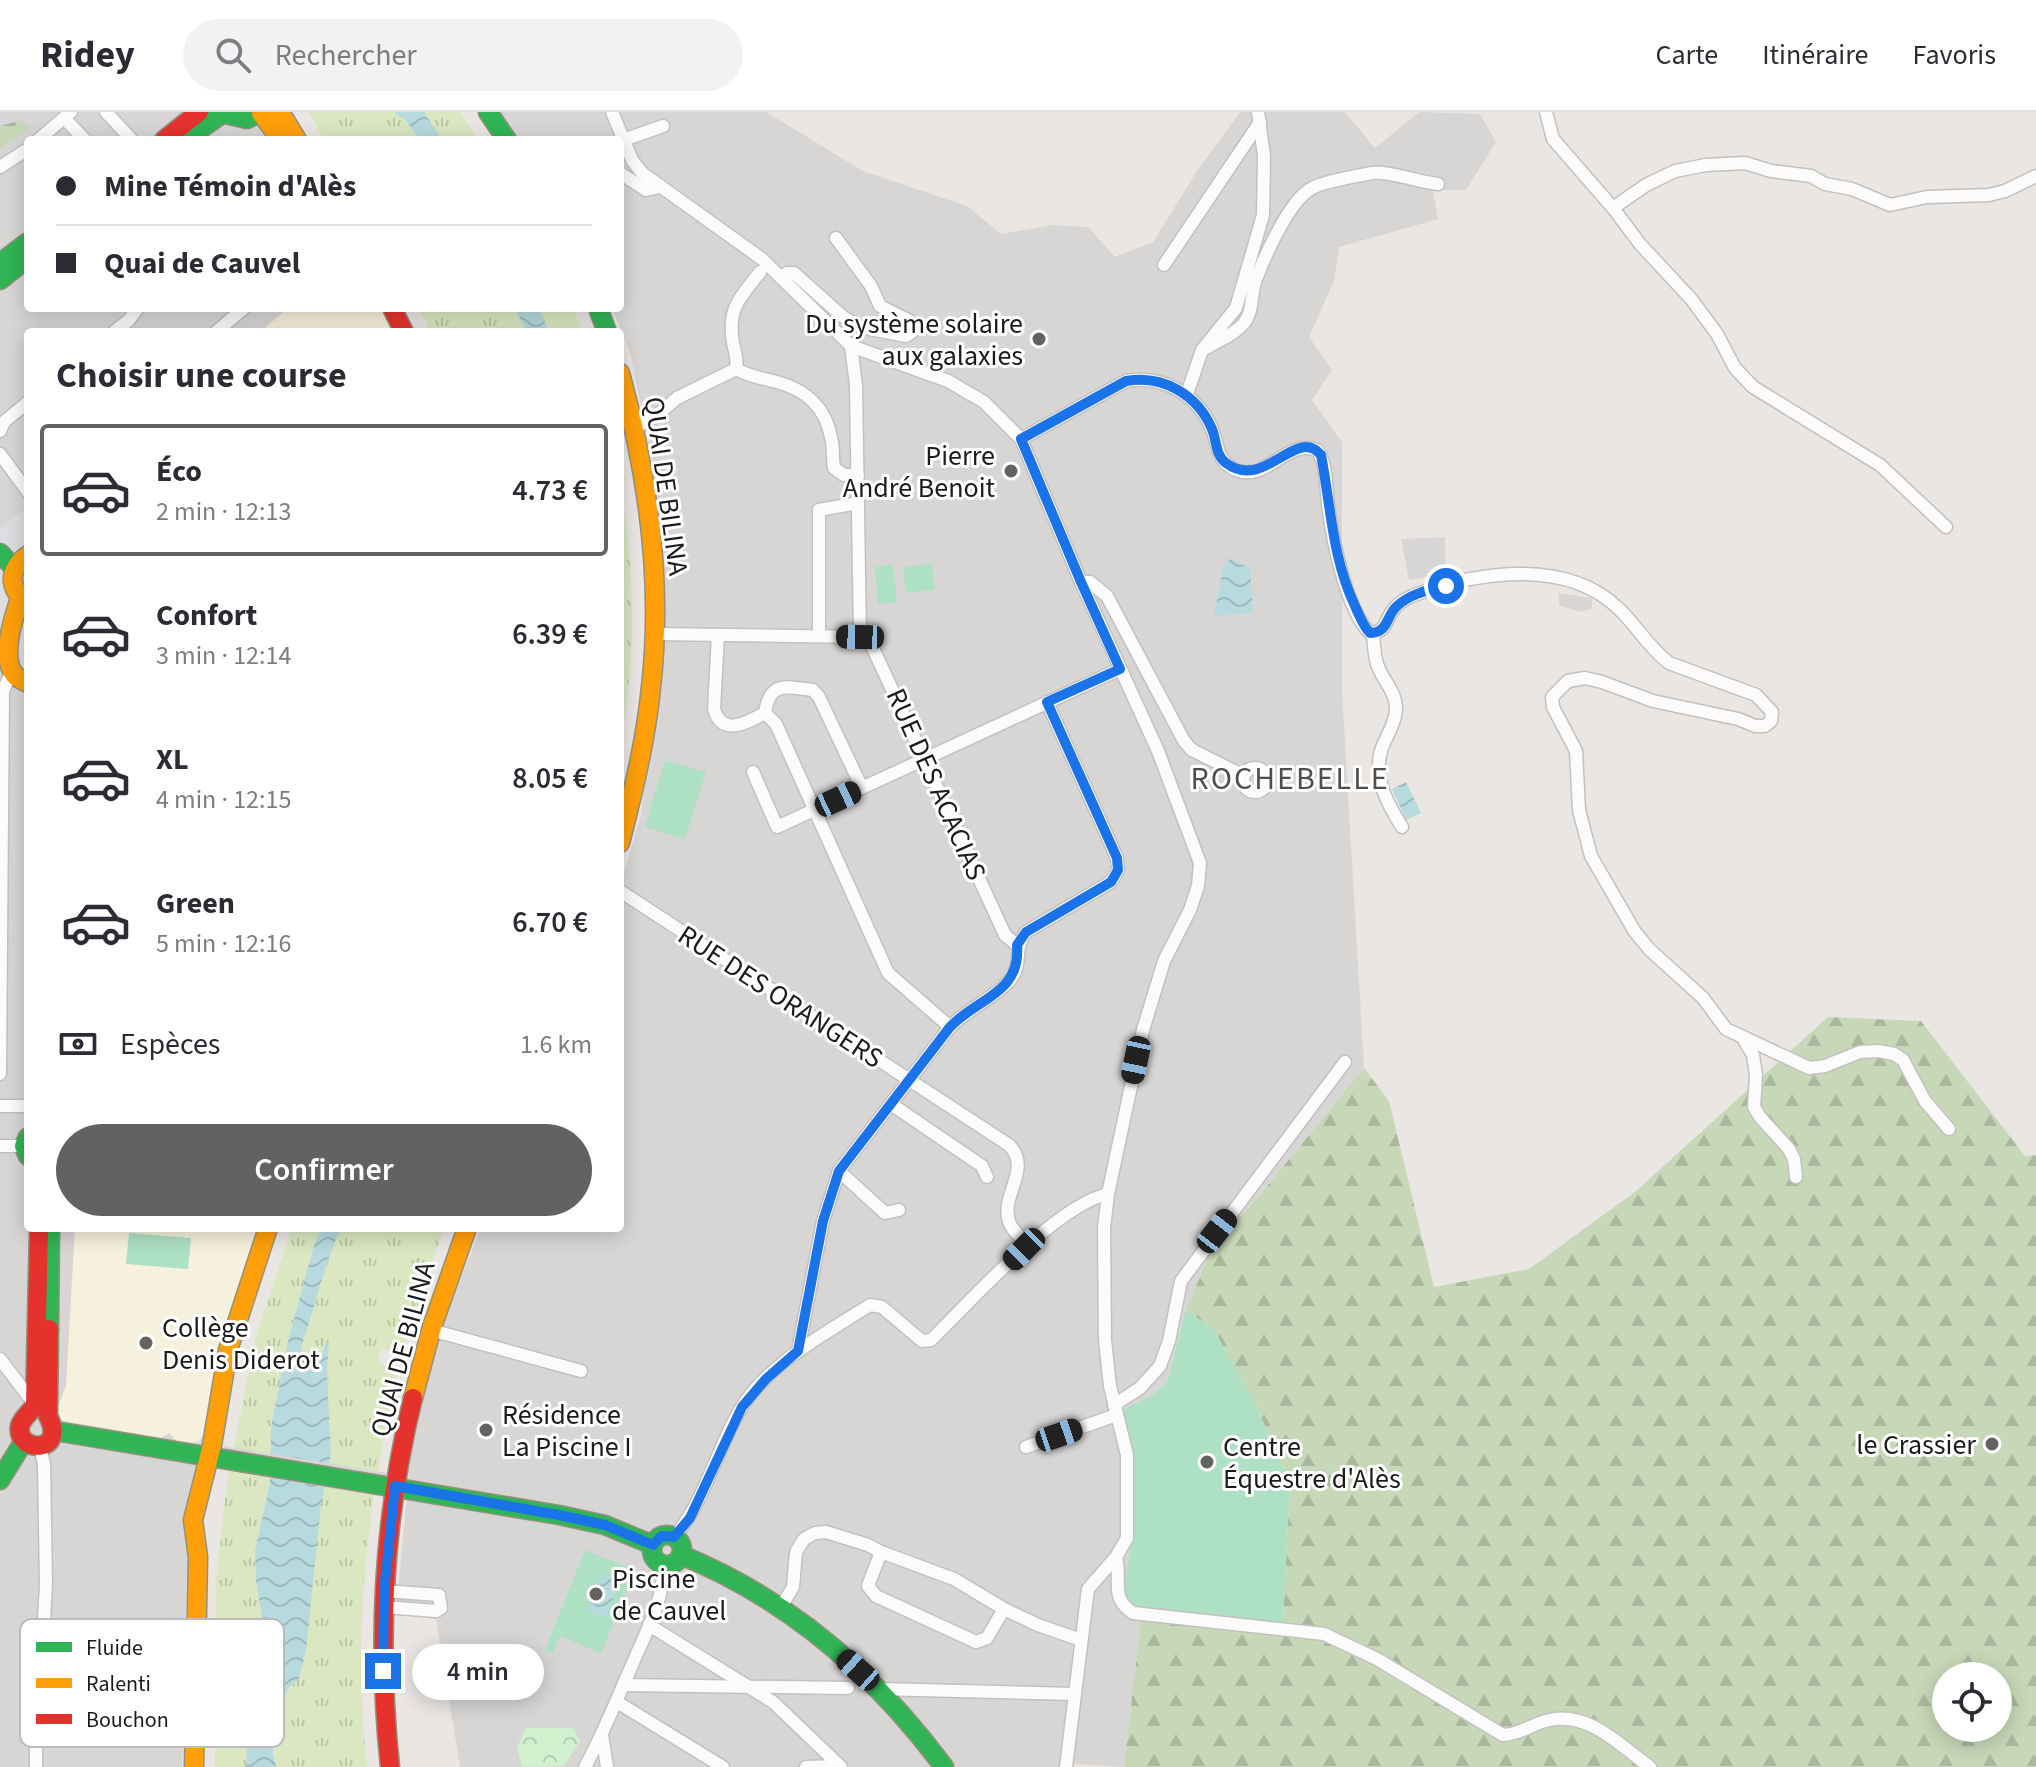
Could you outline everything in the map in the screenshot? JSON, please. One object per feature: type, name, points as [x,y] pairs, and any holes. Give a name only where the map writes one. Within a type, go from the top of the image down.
[{"type":"main road","points":[[169,136],[199,112]]},
{"type":"main road","points":[[190,136],[220,113],[247,119],[261,112],[278,136]]},
{"type":"main road","points":[[280,112],[295,136]]},
{"type":"main road","points":[[488,112],[504,136]]},
{"type":"main road","points":[[0,263],[24,245]]},
{"type":"main road","points":[[0,280],[24,261]]},
{"type":"main road","name":"QUAI DE BILINA","points":[[624,390],[647,508],[654,572],[655,634],[645,739],[624,826]]},
{"type":"main road","points":[[0,553],[14,568]]},
{"type":"main road","points":[[6,676],[12,622],[24,601],[12,581],[14,568],[24,559]]},
{"type":"main road","points":[[0,1480],[32,1444],[52,1439],[42,1416],[39,1232]]},
{"type":"main road","points":[[42,1416],[50,1232]]},
{"type":"main road","points":[[197,1619],[198,1557],[193,1520],[216,1457],[228,1350],[267,1232]]},
{"type":"main road","name":"QUAI DE BILINA","points":[[390,1767],[384,1704],[384,1599],[390,1485],[402,1452],[421,1363],[466,1232]]},
{"type":"main road","points":[[32,1444],[19,1434],[20,1425],[24,1417],[42,1416],[216,1457],[605,1525],[653,1545]]},
{"type":"main road","points":[[402,1452],[415,1478],[445,1495]]},
{"type":"main road","points":[[662,1536],[674,1537],[680,1543],[681,1555],[673,1564],[664,1564],[654,1557],[653,1545],[662,1536]]},
{"type":"main road","points":[[681,1555],[712,1567],[781,1607],[826,1640],[879,1689],[944,1767]]},
{"type":"main road","points":[[194,1747],[194,1767]]},
{"type":"street","points":[[106,112],[128,136]]},
{"type":"street","points":[[612,112],[621,136]]},
{"type":"street","points":[[1546,112],[1553,139],[1640,244],[1692,300],[1717,334],[1735,368],[1753,387],[1880,465],[1946,527]]},
{"type":"street","points":[[43,136],[68,115],[82,136]]},
{"type":"street","points":[[1164,265],[1260,116]]},
{"type":"street","points":[[1187,394],[1202,350],[1236,308],[1263,215],[1264,156],[1260,116]]},
{"type":"street","points":[[624,140],[663,126]]},
{"type":"street","points":[[624,142],[632,160],[660,187],[762,259],[851,346],[948,381],[984,402],[1021,439],[1081,582],[1158,751],[1200,863],[1198,886],[1190,910],[1164,961],[1143,1030],[1108,1194],[1104,1228],[1105,1340],[1115,1410],[1127,1455],[1127,1538],[1116,1557],[1088,1589],[1066,1767]]},
{"type":"street","points":[[0,167],[24,154]]},
{"type":"street","points":[[1613,208],[1646,185],[1675,171],[1706,165],[1745,163],[1771,171],[1811,176],[1825,184],[1852,189],[1890,205],[1927,197],[1989,195],[2036,176]]},
{"type":"street","points":[[1202,350],[1244,323],[1254,284],[1270,247],[1289,212],[1311,189],[1375,172],[1438,184]]},
{"type":"street","points":[[624,176],[646,190],[660,187]]},
{"type":"street","points":[[781,278],[787,273],[794,273],[842,316],[860,327],[906,336],[912,332],[910,321],[880,306],[871,286],[836,238]]},
{"type":"street","points":[[633,429],[656,416],[677,398],[736,369],[738,362],[731,322],[735,303],[760,272]]},
{"type":"street","points":[[119,328],[135,312]]},
{"type":"street","points":[[221,328],[239,312]]},
{"type":"street","points":[[655,634],[860,637],[856,385],[851,346]]},
{"type":"street","points":[[736,369],[749,377],[782,383],[807,394],[822,413],[832,438],[834,468],[844,475],[858,475]]},
{"type":"street","points":[[1021,439],[1126,381],[1140,379],[1159,383],[1187,394],[1212,429],[1220,458],[1236,469],[1244,472],[1265,468],[1296,448],[1307,446],[1317,450],[1321,455],[1332,536],[1340,567],[1366,629],[1373,633],[1384,629],[1394,608],[1421,592],[1484,577],[1533,574],[1570,579],[1597,591],[1619,609],[1658,655],[1669,663],[1756,695],[1772,712],[1771,721],[1765,726],[1653,701],[1585,678],[1568,681],[1552,697],[1553,707],[1576,751],[1579,810],[1585,842],[1598,871],[1635,932],[1650,950],[1703,998],[1726,1029],[1809,1068],[1825,1066],[1860,1052],[1894,1054],[1903,1060],[1925,1101],[1949,1129]]},
{"type":"street","points":[[0,431],[4,422],[24,405]]},
{"type":"street","points":[[0,454],[24,487]]},
{"type":"street","points":[[819,636],[819,510],[858,503]]},
{"type":"street","points":[[1081,582],[1090,582],[1107,596],[1184,741],[1192,750],[1244,776]]},
{"type":"street","points":[[1373,633],[1378,667],[1392,692],[1396,708],[1378,768],[1383,794],[1402,827]]},
{"type":"street","points":[[718,635],[716,718],[733,726],[744,725],[765,713]]},
{"type":"street","name":"RUE DES ACACIAS","points":[[860,637],[879,656],[1005,935],[1017,945]]},
{"type":"street","points":[[753,772],[777,827],[1120,669]]},
{"type":"street","points":[[0,1074],[3,691],[6,676]]},
{"type":"street","points":[[765,713],[767,696],[775,689],[813,690],[862,788]]},
{"type":"street","points":[[798,1351],[823,1221],[839,1171],[950,1027],[1014,976],[1018,960],[1017,945],[1026,932],[1111,882],[1118,870],[1117,858],[1047,702]]},
{"type":"street","points":[[765,713],[776,724],[888,973],[950,1027]]},
{"type":"street","name":"RUE DES ORANGERS","points":[[624,894],[1016,1152],[1020,1166],[1008,1204],[1008,1217],[1011,1227],[1028,1245]]},
{"type":"street","points":[[1744,1040],[1753,1055],[1756,1075],[1754,1107],[1789,1149],[1794,1159],[1796,1177]]},
{"type":"street","points":[[1026,1447],[1115,1410],[1160,1366],[1169,1341],[1181,1281],[1345,1062]]},
{"type":"street","points":[[891,1104],[982,1166],[987,1177]]},
{"type":"street","points":[[0,1106],[24,1106]]},
{"type":"street","points":[[0,1146],[24,1146]]},
{"type":"street","points":[[839,1171],[885,1213],[899,1210]]},
{"type":"street","points":[[674,1537],[690,1518],[742,1407],[766,1379],[798,1351],[870,1305],[882,1307],[922,1341],[931,1340],[1028,1245],[1073,1210],[1108,1194]]},
{"type":"street","points":[[431,1330],[581,1371]]},
{"type":"street","points":[[0,1359],[42,1416]]},
{"type":"street","points":[[32,1444],[44,1464],[44,1619]]},
{"type":"street","points":[[781,1607],[793,1587],[796,1552],[809,1534],[826,1532],[954,1579],[1004,1609],[1081,1640]]},
{"type":"street","points":[[881,1552],[868,1586],[876,1596],[976,1642],[987,1638],[1004,1609]]},
{"type":"street","points":[[1116,1557],[1119,1571],[1117,1594],[1123,1606],[1133,1613],[1324,1634],[1377,1659],[1503,1735],[1518,1734],[1543,1722],[1568,1717],[1593,1724],[1650,1767]]},
{"type":"street","points":[[585,1767],[617,1702],[649,1625],[664,1586],[664,1564]]},
{"type":"street","points":[[649,1625],[773,1702],[841,1766]]},
{"type":"street","points":[[623,1685],[848,1688]]},
{"type":"street","points":[[879,1689],[1074,1694]]},
{"type":"street","points":[[617,1702],[723,1767]]},
{"type":"street","points":[[602,1735],[607,1767]]},
{"type":"street","points":[[806,1767],[841,1766]]},
{"type":"shaded area","points":[[0,112],[254,112],[271,136],[24,136],[24,312],[283,312],[265,328],[24,328],[24,1232],[260,1232],[222,1357],[187,1579],[186,1619],[20,1619],[20,1747],[183,1747],[182,1767],[0,1767]]},
{"type":"shaded area","points":[[499,112],[766,112],[863,171],[967,206],[1001,234],[1053,225],[1088,227],[1115,257],[1153,242],[1197,171],[1240,112],[1345,112],[1375,148],[1419,112],[1480,114],[1496,142],[1466,190],[1433,190],[1438,219],[1339,247],[1334,281],[1309,337],[1332,370],[1312,400],[1342,442],[1342,691],[1364,1068],[1254,1202],[1214,1244],[1214,1330],[1256,1406],[1142,1610],[1124,1767],[1075,1764],[1074,1767],[460,1767],[436,1619],[396,1613],[410,1460],[438,1336],[479,1232],[624,1232],[624,872],[641,815],[665,587],[652,459],[624,328],[620,328],[614,312],[624,312],[624,136],[514,136]]},
{"type":"shaded area","points":[[283,312],[386,312],[394,328],[265,328]]},
{"type":"shaded area","points":[[24,510],[24,665],[0,663],[0,528]]},
{"type":"shaded area","points":[[1445,537],[1446,574],[1409,580],[1401,539]]},
{"type":"shaded area","points":[[1559,593],[1592,598],[1592,609],[1580,612],[1559,605]]},
{"type":"shaded area","name":"Collège Denis Diderot","points":[[75,1232],[258,1232],[204,1435],[199,1441],[177,1441],[169,1433],[161,1438],[64,1421],[57,1417],[57,1409],[66,1386]]},
{"type":"green space","points":[[309,112],[394,112],[406,121],[417,136],[322,136]]},
{"type":"green space","points":[[424,112],[460,112],[476,136],[439,136]]},
{"type":"green space","points":[[22,120],[32,128],[0,149],[0,126]]},
{"type":"green space","points":[[421,312],[516,312],[525,328],[428,328]]},
{"type":"green space","points":[[541,312],[575,312],[581,328],[547,328]]},
{"type":"green space","points":[[624,513],[632,615],[624,720]]},
{"type":"green space","points":[[932,564],[934,590],[906,593],[903,567]]},
{"type":"green space","points":[[893,565],[897,602],[878,604],[875,567]]},
{"type":"green space","points":[[665,760],[706,772],[685,839],[645,827]]},
{"type":"green space","points":[[1828,1017],[1921,1021],[2025,1156],[2036,1155],[2036,1767],[1124,1767],[1142,1610],[1283,1623],[1290,1482],[1256,1406],[1214,1330],[1186,1310],[1214,1244],[1254,1202],[1364,1068],[1389,1101],[1434,1287],[1529,1269],[1635,1192]]},
{"type":"green space","points":[[291,1232],[320,1232],[289,1337],[271,1427],[270,1483],[255,1551],[262,1619],[216,1619],[216,1579],[227,1483],[256,1336]]},
{"type":"green space","points":[[339,1232],[443,1232],[401,1354],[385,1349],[378,1357],[380,1364],[397,1370],[371,1518],[362,1617],[361,1666],[367,1767],[276,1767],[274,1747],[284,1747],[284,1699],[299,1678],[321,1505],[331,1454],[327,1372],[329,1342],[325,1345],[321,1363],[313,1364],[305,1359],[301,1348]]},
{"type":"green space","points":[[129,1233],[191,1238],[188,1269],[126,1264]]},
{"type":"green space","name":"Centre Équestre d'Alès","points":[[1186,1310],[1214,1330],[1256,1406],[1290,1482],[1283,1623],[1131,1609],[1123,1596],[1133,1533],[1134,1483],[1124,1409],[1151,1396],[1167,1383]]},
{"type":"green space","name":"Piscine de Cauvel","points":[[585,1550],[635,1570],[601,1653],[560,1636],[553,1653],[545,1650]]},
{"type":"green space","points":[[526,1728],[573,1728],[580,1741],[564,1766],[522,1767],[517,1747]]},
{"type":"green space","points":[[215,1747],[247,1747],[246,1767],[215,1767]]},
{"type":"water","points":[[394,112],[424,112],[439,136],[417,136],[406,121]]},
{"type":"water","points":[[516,312],[541,312],[547,328],[525,328]]},
{"type":"water","points":[[1229,559],[1250,567],[1253,613],[1214,616],[1223,568]]},
{"type":"water","points":[[1406,782],[1421,813],[1406,820],[1392,789]]},
{"type":"water","points":[[320,1232],[339,1232],[301,1348],[305,1359],[313,1364],[320,1363],[325,1344],[329,1341],[327,1372],[331,1454],[321,1505],[306,1651],[299,1678],[288,1689],[284,1700],[284,1619],[262,1619],[255,1551],[270,1483],[271,1427],[289,1337]]},
{"type":"water","points":[[601,1574],[620,1581],[605,1618],[587,1610]]},
{"type":"water","points":[[247,1747],[274,1747],[276,1767],[246,1767]]},
{"type":"pier","points":[[224,1446],[388,1473],[384,1497],[220,1469]]},
{"type":"traffic: fast","points":[[217,112],[247,119],[262,112]]},
{"type":"traffic: fast","points":[[488,112],[504,136]]},
{"type":"traffic: fast","points":[[191,136],[222,114]]},
{"type":"traffic: fast","points":[[0,263],[24,245]]},
{"type":"traffic: fast","points":[[0,280],[24,261]]},
{"type":"traffic: fast","points":[[600,312],[606,328]]},
{"type":"traffic: fast","points":[[0,553],[14,568]]},
{"type":"traffic: fast","points":[[49,1329],[50,1232]]},
{"type":"traffic: fast","points":[[55,1431],[559,1515],[605,1525],[653,1545]]},
{"type":"traffic: fast","points":[[0,1480],[24,1441]]},
{"type":"traffic: fast","points":[[667,1535],[673,1536],[681,1544],[682,1550],[681,1556],[673,1564],[667,1565],[661,1564],[653,1556],[652,1550],[653,1544],[661,1536],[667,1535]]},
{"type":"traffic: fast","points":[[681,1555],[758,1594],[827,1643],[889,1701],[944,1767]]},
{"type":"traffic: slow","points":[[280,112],[295,136]]},
{"type":"traffic: slow","points":[[261,113],[278,136]]},
{"type":"traffic: slow","points":[[624,388],[645,489],[655,608],[646,727],[624,826]]},
{"type":"traffic: slow","points":[[24,558],[17,566],[13,579],[16,591],[24,600]]},
{"type":"traffic: slow","points":[[20,598],[8,654],[13,673],[24,681]]},
{"type":"traffic: slow","points":[[197,1619],[198,1557],[193,1520],[212,1445],[228,1350],[267,1232]]},
{"type":"traffic: slow","points":[[413,1398],[432,1327],[466,1232]]},
{"type":"traffic: slow","points":[[194,1747],[194,1767]]},
{"type":"traffic: jam","points":[[169,136],[199,112]]},
{"type":"traffic: jam","points":[[394,312],[402,328]]},
{"type":"traffic: jam","points":[[39,1232],[35,1405],[20,1426],[25,1441],[40,1446],[51,1438],[52,1429],[48,1416],[49,1329]]},
{"type":"traffic: jam","points":[[390,1767],[384,1674],[385,1581],[395,1489],[413,1398]]},
{"type":"place","name":"Du système solaire aux galaxies","points":[[1039,339]]},
{"type":"place","name":"Pierre André Benoit","points":[[1011,471]]},
{"type":"place","name":"Collège Denis Diderot","points":[[146,1343]]},
{"type":"place","name":"Résidence La Piscine I","points":[[486,1430]]},
{"type":"place","name":"le Crassier","points":[[1992,1444]]},
{"type":"place","name":"Centre Équestre d'Alès","points":[[1207,1462]]},
{"type":"place","name":"Piscine de Cauvel","points":[[596,1594]]},
{"type":"district","name":"ROCHEBELLE","points":[[1290,778]]},
{"type":"route","points":[[383,1671],[384,1591],[395,1486],[605,1525],[653,1545],[662,1536],[674,1537],[690,1518],[742,1407],[766,1379],[798,1351],[823,1221],[839,1171],[950,1027],[1014,976],[1018,960],[1017,945],[1026,932],[1111,882],[1118,870],[1117,858],[1047,702],[1120,669],[1021,439],[1126,381],[1140,379],[1175,388],[1187,394],[1199,408],[1212,429],[1220,458],[1236,469],[1244,472],[1265,468],[1286,453],[1307,446],[1321,455],[1332,536],[1340,567],[1353,602],[1370,633],[1384,629],[1394,608],[1407,598],[1446,586]]}]
